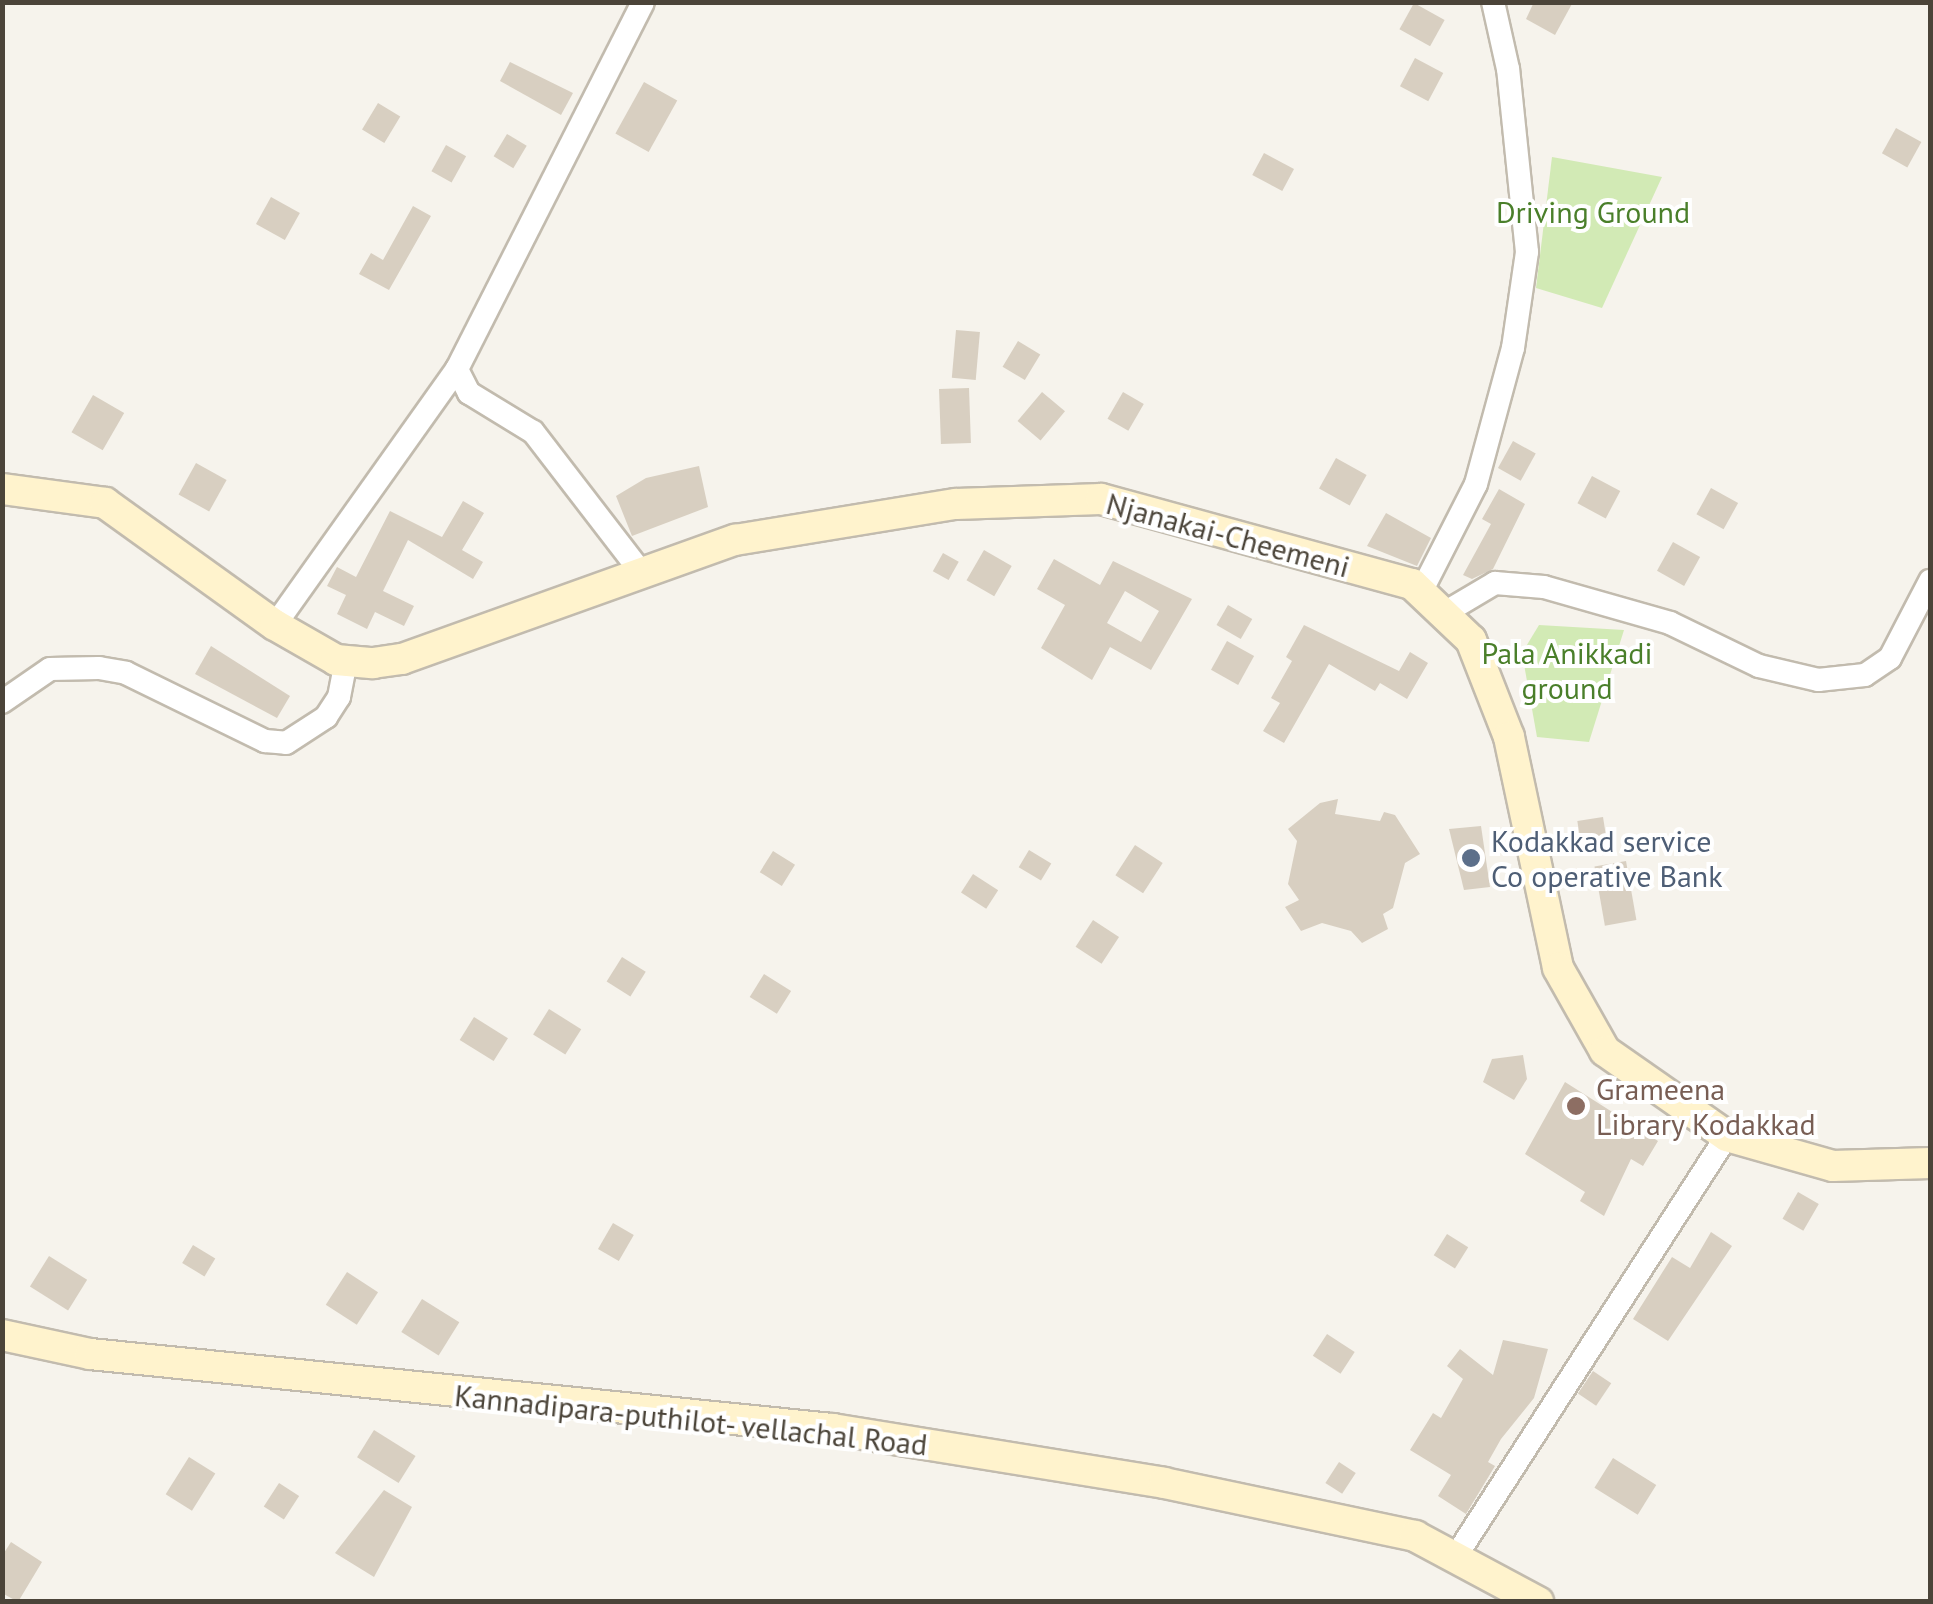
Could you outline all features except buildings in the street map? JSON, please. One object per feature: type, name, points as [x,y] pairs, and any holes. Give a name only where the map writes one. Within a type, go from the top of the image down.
[{"type":"main road","name":"Njanakai-Cheemeni","points":[[2,489],[105,503],[275,625],[346,661],[402,659],[734,540],[956,504],[1101,499],[1412,584],[1472,640],[1509,737],[1558,968],[1605,1051],[1727,1136],[1833,1166],[1930,1163]]},
{"type":"main road","name":"Kannadipara-puthilot- vellachal Road","points":[[2,1335],[90,1354],[832,1430],[1286,1506],[1415,1536],[1458,1553],[1538,1602]]},
{"type":"street","points":[[275,625],[457,369],[643,2]]},
{"type":"street","points":[[1432,604],[1476,484],[1513,348],[1528,252],[1508,69],[1493,2]]},
{"type":"street","points":[[457,369],[469,393],[533,432],[641,572]]},
{"type":"street","points":[[1432,604],[1496,583],[1544,587],[1670,623],[1759,666],[1818,680],[1865,675],[1890,658],[1930,581]]},
{"type":"street","points":[[2,702],[50,670],[99,668],[126,674],[264,741],[286,744],[326,717],[340,697],[346,661]]},
{"type":"street","points":[[1458,1553],[1727,1136]]},
{"type":"green space","name":"Driving Ground","points":[[1552,157],[1662,177],[1602,308],[1536,288]]},
{"type":"green space","name":"Pala Anikkadi ground","points":[[1539,625],[1624,630],[1589,742],[1537,737],[1522,653]]},
{"type":"place","name":"Kodakkad service Co operative Bank","points":[[1471,858]]},
{"type":"place","name":"Grameena Library Kodakkad","points":[[1576,1106]]}]
